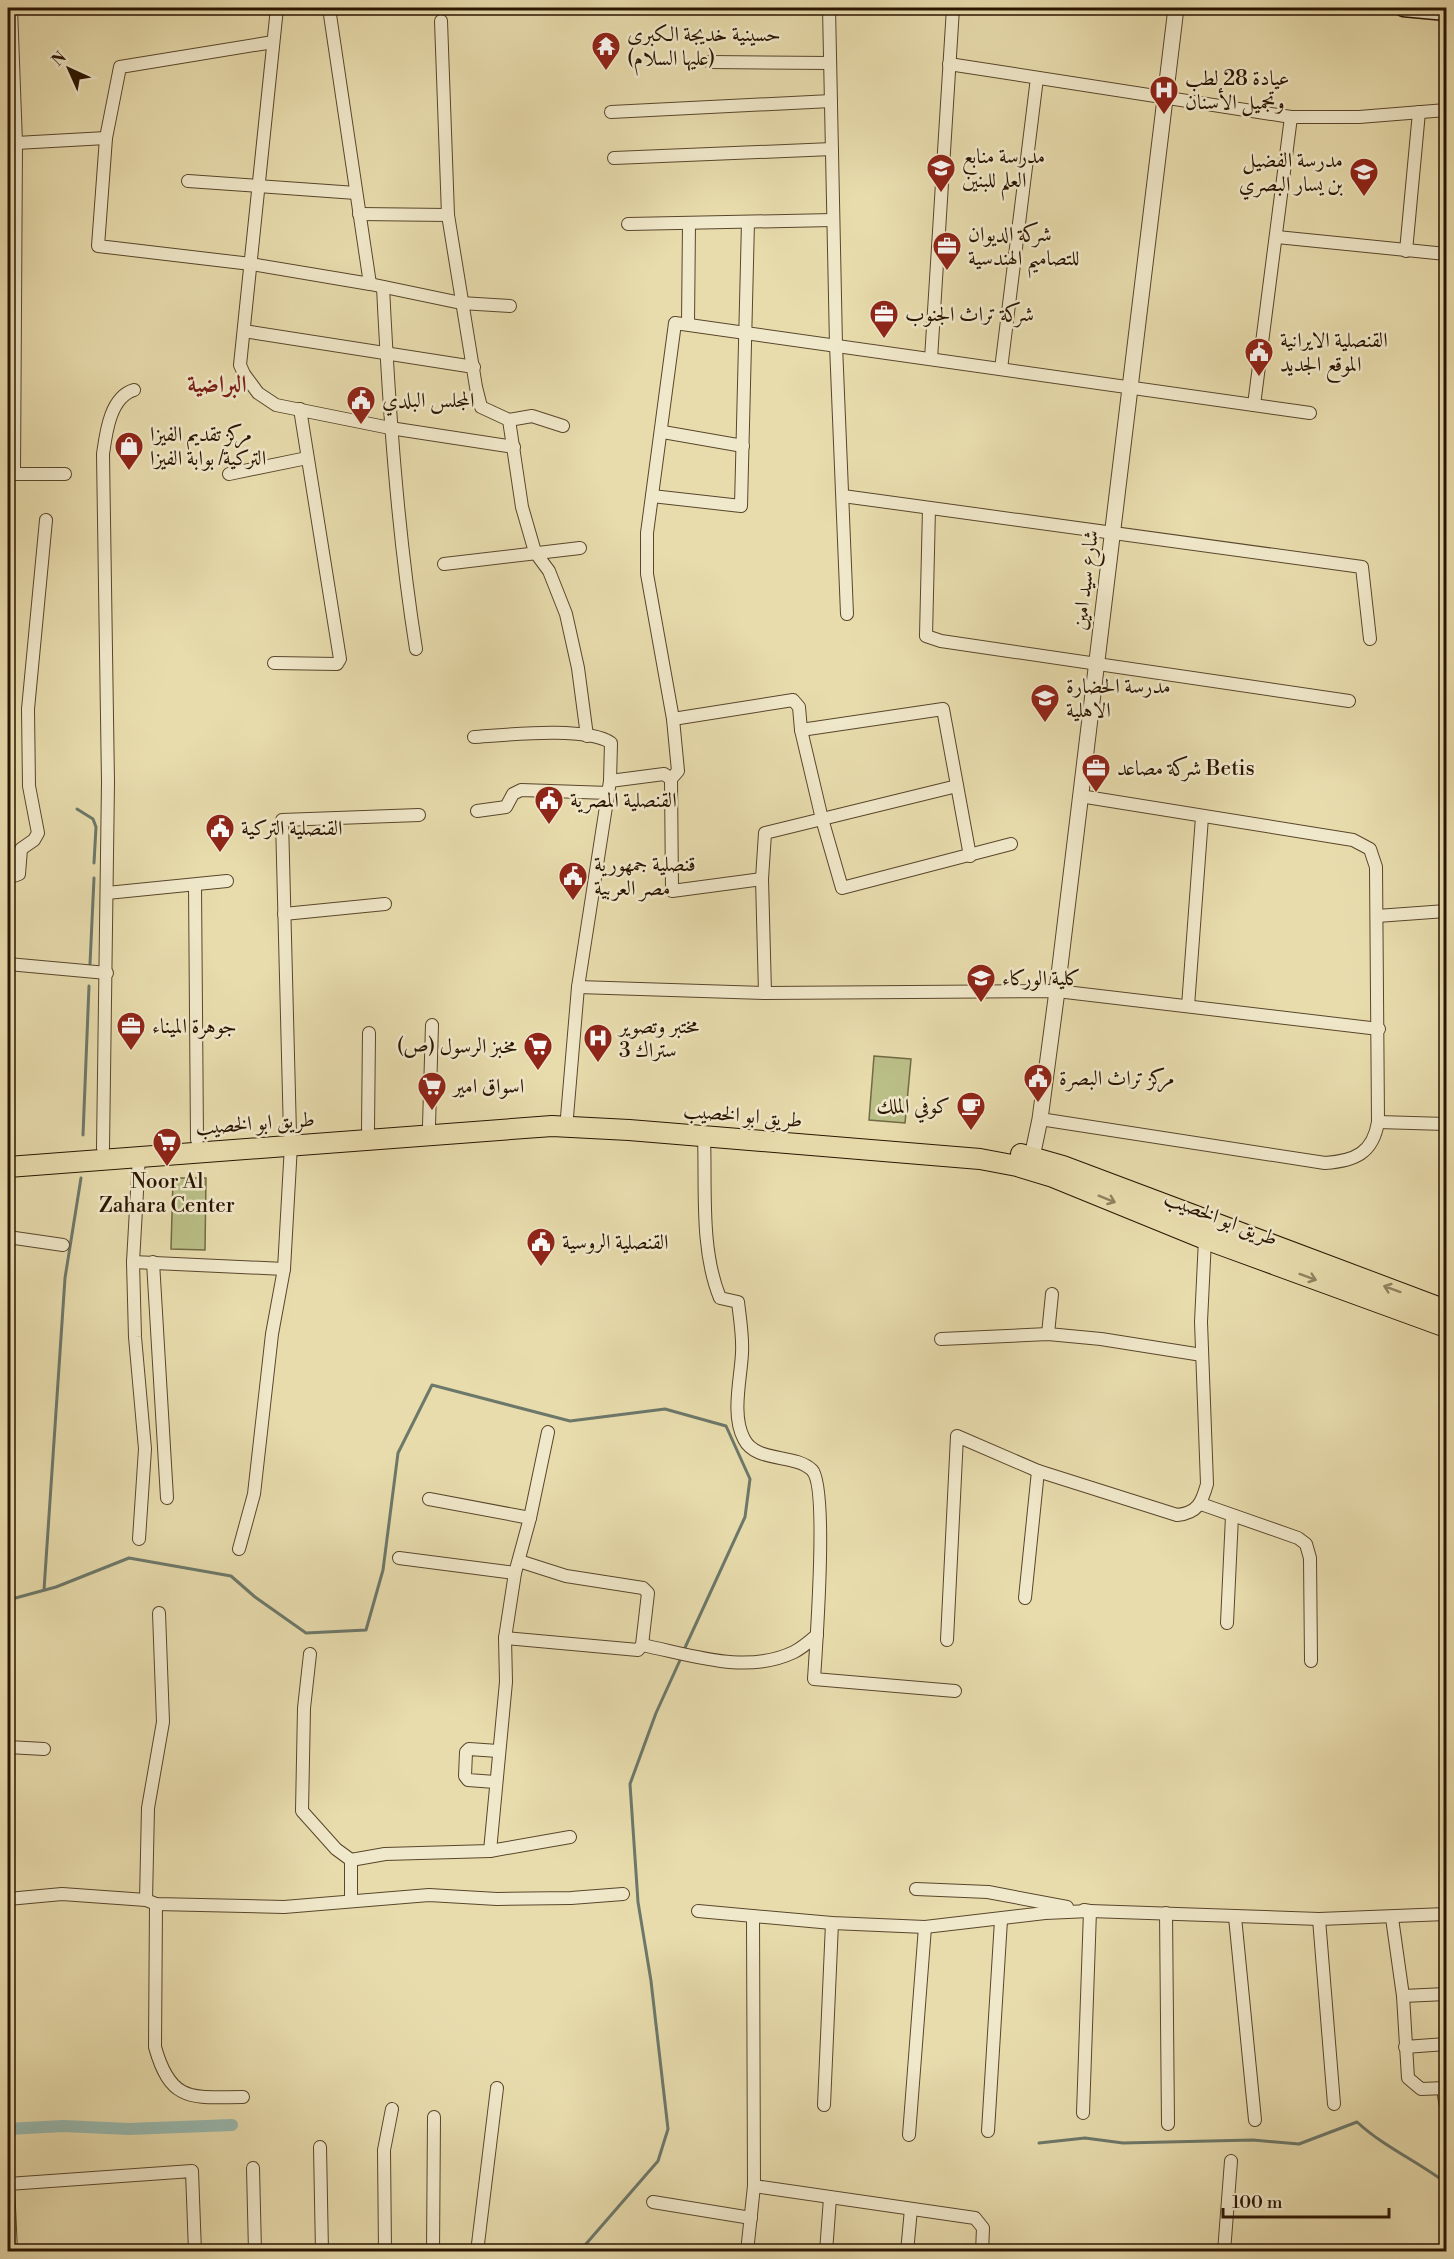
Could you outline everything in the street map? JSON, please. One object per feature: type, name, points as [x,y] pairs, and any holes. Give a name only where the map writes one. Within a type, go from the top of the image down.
[{"type":"main road","points":[[1402,8],[1446,12]]},
{"type":"main road","name":"طريق ابو الخصيب","points":[[8,1167],[139,1156],[368,1129],[567,1117],[778,1137],[980,1159],[1017,1166],[1053,1177],[1205,1239],[1286,1259],[1446,1310]]},
{"type":"main road","name":"طريق ابو الخصيب","points":[[8,1156],[197,1140],[290,1139],[552,1126],[704,1136],[962,1145],[1032,1156],[1446,1327]]},
{"type":"street","points":[[11,8],[10,78],[16,142],[10,474],[65,474]]},
{"type":"street","points":[[277,8],[240,365],[249,382],[266,400],[300,409],[390,428],[514,447]]},
{"type":"street","points":[[329,8],[359,214],[376,286],[386,352],[390,428],[404,570],[416,649]]},
{"type":"street","points":[[829,8],[836,345],[847,614]]},
{"type":"street","points":[[931,359],[953,8]]},
{"type":"street","name":"شارع سيد امين","points":[[1032,1156],[1040,1119],[1176,8]]},
{"type":"street","points":[[441,21],[448,215],[461,303],[481,407],[509,420],[532,416],[563,426]]},
{"type":"street","points":[[273,42],[120,67],[106,138],[98,246],[251,264],[461,303],[510,306]]},
{"type":"street","points":[[710,62],[830,63]]},
{"type":"street","points":[[949,64],[1291,117],[1359,117],[1446,110]]},
{"type":"street","points":[[1001,369],[1036,78]]},
{"type":"street","points":[[611,112],[831,101]]},
{"type":"street","points":[[1406,251],[1419,112]]},
{"type":"street","points":[[1254,405],[1291,117]]},
{"type":"street","points":[[16,142],[106,138]]},
{"type":"street","points":[[614,158],[832,149]]},
{"type":"street","points":[[188,181],[356,194]]},
{"type":"street","points":[[359,214],[448,215]]},
{"type":"street","points":[[628,224],[833,220]]},
{"type":"street","points":[[652,496],[741,506],[748,222]]},
{"type":"street","points":[[688,324],[689,223]]},
{"type":"street","points":[[1277,237],[1446,254]]},
{"type":"street","points":[[762,879],[672,891],[671,779],[678,771],[673,719],[647,574],[647,533],[663,432],[675,323],[1310,413]]},
{"type":"street","points":[[244,331],[474,367]]},
{"type":"street","points":[[103,1148],[107,893],[103,454],[115,406],[121,397],[134,390]]},
{"type":"street","points":[[274,663],[337,664],[340,659],[300,409]]},
{"type":"street","points":[[509,420],[522,507],[535,552],[549,570],[566,614],[578,668],[587,736]]},
{"type":"street","points":[[663,432],[743,446]]},
{"type":"street","points":[[229,474],[307,458]]},
{"type":"street","points":[[843,496],[1362,567],[1370,639]]},
{"type":"street","points":[[929,508],[926,636],[941,641],[1095,665],[1349,701]]},
{"type":"street","points":[[8,878],[19,874],[21,849],[34,840],[38,833],[29,786],[28,708],[46,520]]},
{"type":"street","points":[[444,564],[535,552],[580,549]]},
{"type":"street","points":[[673,719],[793,700],[799,707],[801,730],[822,819],[842,888],[1011,844]]},
{"type":"street","points":[[801,730],[943,710],[970,856]]},
{"type":"street","points":[[474,737],[546,733],[603,737],[611,743],[610,787],[578,987],[567,1117]]},
{"type":"street","points":[[477,810],[506,807],[513,795],[521,790],[610,787],[664,774],[671,779]]},
{"type":"street","points":[[765,993],[762,879],[765,833],[957,786]]},
{"type":"street","points":[[1040,1119],[1325,1163],[1359,1156],[1373,1141],[1378,1122],[1379,1029],[1375,857],[1362,843],[1080,796]]},
{"type":"street","points":[[239,1549],[254,1494],[272,1334],[284,1269],[290,1139],[282,820],[420,814]]},
{"type":"street","points":[[1188,1006],[1202,817]]},
{"type":"street","points":[[107,893],[227,881]]},
{"type":"street","points":[[195,885],[197,1140]]},
{"type":"street","points":[[284,914],[385,904]]},
{"type":"street","points":[[1377,916],[1446,911]]},
{"type":"street","points":[[8,964],[106,973]]},
{"type":"street","points":[[578,987],[765,993],[1056,990],[1379,1029]]},
{"type":"street","points":[[429,1125],[432,1025]]},
{"type":"street","points":[[368,1129],[369,1034]]},
{"type":"street","points":[[1378,1122],[1446,1124]]},
{"type":"street","points":[[704,1136],[708,1251],[714,1284],[720,1298],[738,1302],[741,1324],[739,1405],[744,1439],[756,1451],[795,1459],[812,1470],[817,1477],[820,1490],[814,1679],[955,1691]]},
{"type":"street","points":[[139,1156],[133,1262],[135,1337],[145,1449],[139,1539]]},
{"type":"street","points":[[8,1237],[63,1245]]},
{"type":"street","points":[[947,1640],[957,1436],[1038,1471],[1177,1515],[1188,1514],[1201,1504],[1207,1484],[1203,1355],[1205,1239]]},
{"type":"street","points":[[133,1262],[284,1269]]},
{"type":"street","points":[[153,1262],[167,1498]]},
{"type":"street","points":[[1048,1334],[1052,1294]]},
{"type":"street","points":[[941,1339],[1048,1334],[1101,1339],[1203,1355]]},
{"type":"street","points":[[490,1851],[506,1682],[505,1638],[517,1567],[548,1432]]},
{"type":"street","points":[[1025,1598],[1038,1471]]},
{"type":"street","points":[[429,1499],[530,1518]]},
{"type":"street","points":[[1201,1504],[1298,1538],[1306,1544],[1310,1553],[1311,1661]]},
{"type":"street","points":[[1227,1623],[1232,1516]]},
{"type":"street","points":[[399,1558],[517,1567],[643,1588],[648,1593],[642,1645],[638,1650],[505,1638]]},
{"type":"street","points":[[159,1613],[163,1722],[148,1808],[155,2048],[162,2068],[177,2090],[187,2095],[243,2097]]},
{"type":"street","points":[[642,1645],[736,1664],[759,1662],[795,1652],[817,1635]]},
{"type":"street","points":[[310,1654],[304,1708],[302,1810],[324,1837],[351,1860],[351,1899]]},
{"type":"street","points":[[8,1748],[44,1749]]},
{"type":"street","points":[[495,1782],[468,1780],[465,1776],[466,1752],[469,1749],[498,1751]]},
{"type":"street","points":[[351,1860],[385,1854],[490,1851],[570,1837]]},
{"type":"street","points":[[916,1889],[988,1892],[1090,1911]]},
{"type":"street","points":[[8,1899],[62,1894],[151,1902],[284,1907],[351,1899],[429,1894],[497,1899],[571,1898],[623,1894]]},
{"type":"street","points":[[698,1911],[832,1923],[925,1928],[1045,1913],[1090,1911],[1319,1919],[1392,1918],[1446,1914]]},
{"type":"street","points":[[1083,2113],[1090,1911]]},
{"type":"street","points":[[1166,1913],[1168,2124]]},
{"type":"street","points":[[747,2252],[754,2186],[753,1916]]},
{"type":"street","points":[[1235,1917],[1255,2120]]},
{"type":"street","points":[[1392,1918],[1403,1996],[1408,2078],[1421,2089],[1445,2088],[1446,2108]]},
{"type":"street","points":[[1319,1919],[1334,2104]]},
{"type":"street","points":[[988,2132],[1001,1920]]},
{"type":"street","points":[[824,2105],[832,1923]]},
{"type":"street","points":[[909,2135],[925,1928]]},
{"type":"street","points":[[1403,1996],[1446,1994]]},
{"type":"street","points":[[1405,2047],[1446,2044]]},
{"type":"street","points":[[477,2252],[497,2088]]},
{"type":"street","points":[[385,2252],[384,2150],[392,2109]]},
{"type":"street","points":[[433,2252],[434,2117]]},
{"type":"street","points":[[321,2147],[322,2252]]},
{"type":"street","points":[[1224,2252],[1231,2161]]},
{"type":"street","points":[[254,2168],[255,2252]]},
{"type":"street","points":[[11,2252],[8,2184],[192,2171],[195,2252]]},
{"type":"street","points":[[754,2186],[975,2218],[983,2228],[982,2252]]},
{"type":"street","points":[[826,2252],[830,2198]]},
{"type":"street","points":[[653,2202],[751,2218]]},
{"type":"street","points":[[907,2252],[911,2209]]},
{"type":"green space","points":[[874,1056],[911,1059],[905,1123],[869,1120]]},
{"type":"green space","points":[[173,1178],[206,1178],[205,1250],[171,1249]]},
{"type":"waterway","points":[[77,809],[93,819],[96,827],[94,863]]},
{"type":"waterway","points":[[90,964],[94,878]]},
{"type":"waterway","points":[[83,1135],[89,986]]},
{"type":"waterway","points":[[44,1590],[65,1278],[81,1178]]},
{"type":"waterway","points":[[8,1600],[56,1587],[129,1558],[231,1576],[255,1597],[306,1633],[366,1630],[383,1570],[398,1453],[432,1385],[570,1421],[665,1409],[726,1426],[750,1479],[745,1517],[683,1652]]},
{"type":"waterway","points":[[579,2252],[658,2161],[668,2129],[651,1981],[638,1902],[630,1784],[656,1713],[681,1658]]},
{"type":"waterway","points":[[1039,2143],[1085,2138],[1123,2143],[1253,2140],[1299,2144],[1357,2122],[1378,2139],[1446,2183]]},
{"type":"waterway","points":[[8,2129],[63,2126],[129,2129],[232,2125]]},
{"type":"place","name":"حسينية خديجة الكبرى (عليها السلام)","points":[[606,72]]},
{"type":"place","name":"عيادة 28 لطب وتجميل الأسنان","points":[[1164,116]]},
{"type":"place","name":"مدرسة منابع العلم للبنين","points":[[941,194]]},
{"type":"place","name":"مدرسة الفضيل بن يسار البصري","points":[[1364,198]]},
{"type":"place","name":"شركة الديوان للتصاميم الهندسية","points":[[947,272]]},
{"type":"place","name":"شركة تراث الجنوب","points":[[884,340]]},
{"type":"place","name":"القنصلية الايرانية الموقع الجديد","points":[[1259,378]]},
{"type":"place","name":"المجلس البلدي","points":[[361,426]]},
{"type":"place","name":"مركز تقديم الفيزا التركية/ بوابة الفيزا","points":[[129,472]]},
{"type":"place","name":"مدرسة الحضارة الاهلية","points":[[1045,724]]},
{"type":"place","name":"شركة مصاعد Betis","points":[[1096,794]]},
{"type":"place","name":"القنصلية المصرية","points":[[549,826]]},
{"type":"place","name":"القنصلية التركية","points":[[220,854]]},
{"type":"place","name":"قنصلية جمهورية مصر العربية","points":[[573,902]]},
{"type":"place","name":"كلية الوركاء","points":[[981,1004]]},
{"type":"place","name":"جوهرة الميناء","points":[[131,1052]]},
{"type":"place","name":"مختبر وتصوير ستراك 3","points":[[598,1064]]},
{"type":"place","name":"مخبز الرسول (ص)","points":[[538,1072]]},
{"type":"place","name":"مركز تراث البصرة","points":[[1038,1104]]},
{"type":"place","name":"اسواق امير","points":[[432,1112]]},
{"type":"place","name":"كوفي الملك","points":[[971,1132]]},
{"type":"place","name":"Noor Al Zahara Center","points":[[167,1168]]},
{"type":"place","name":"القنصلية الروسية","points":[[541,1268]]},
{"type":"district","name":"البراضية","points":[[217,384]]}]
